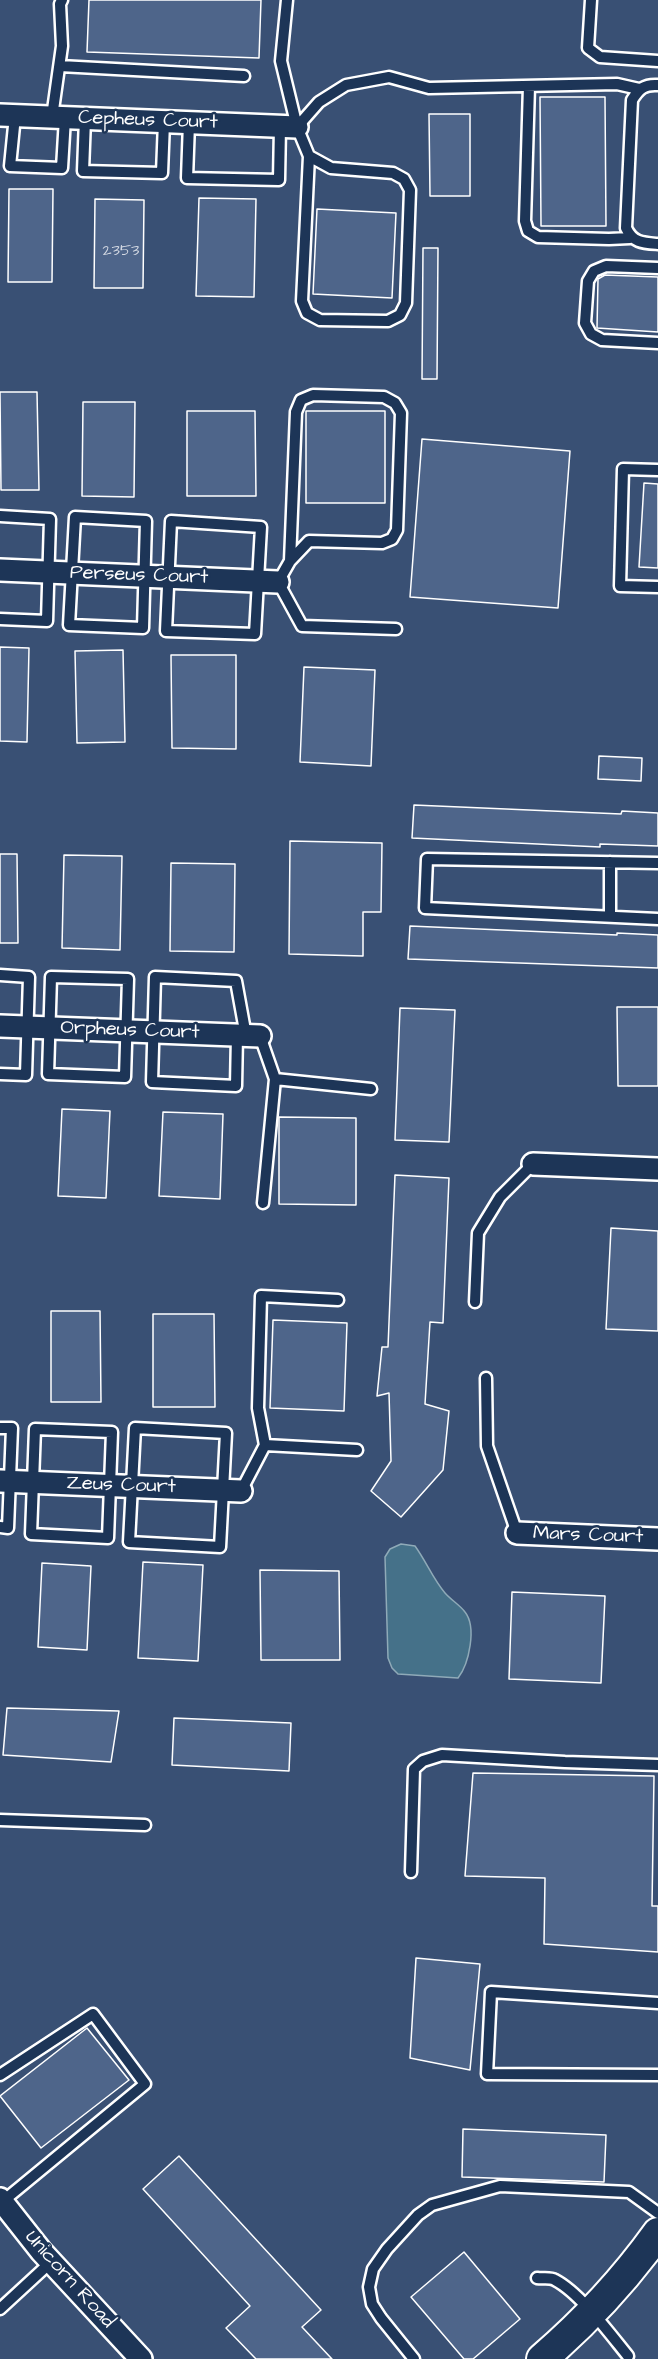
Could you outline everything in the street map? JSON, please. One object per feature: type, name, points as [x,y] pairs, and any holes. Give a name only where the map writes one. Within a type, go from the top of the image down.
[{"type":"street","name":"Cepheus Court","points":[[7,116],[288,127]]},
{"type":"street","name":"Perseus Court","points":[[0,570],[269,581]]},
{"type":"street","name":"Orpheus Court","points":[[0,1026],[248,1036]]},
{"type":"street","points":[[533,1164],[658,1169]]},
{"type":"street","name":"Zeus Court","points":[[5,1481],[233,1491]]},
{"type":"street","name":"Mars Court","points":[[517,1533],[658,1539]]},
{"type":"street","name":"Unicorn Road","points":[[1,2200],[51,2262],[141,2359]]},
{"type":"street","points":[[542,2359],[624,2276],[658,2233]]},
{"type":"lane","points":[[62,0],[60,4],[62,46],[60,66],[67,118],[83,171],[162,173],[164,122]]},
{"type":"lane","points":[[189,123],[187,178],[279,180],[288,127],[281,61],[287,0]]},
{"type":"lane","points":[[591,0],[588,48],[593,53],[600,57],[658,61]]},
{"type":"lane","points":[[60,66],[244,76]]},
{"type":"lane","points":[[288,127],[319,102],[346,85],[389,77],[429,88],[617,84],[649,86]]},
{"type":"lane","points":[[529,86],[525,221],[528,231],[538,237],[630,238],[640,243],[658,244]]},
{"type":"lane","points":[[630,238],[626,228],[632,100],[649,86]]},
{"type":"lane","points":[[7,116],[10,166],[62,168],[67,118]]},
{"type":"lane","points":[[288,127],[309,156],[331,168],[393,173],[404,179],[411,190],[406,303],[400,315],[388,321],[320,320],[308,313],[302,301],[309,156]]},
{"type":"lane","points":[[658,268],[606,266],[594,271],[588,281],[585,323],[591,334],[603,340],[658,343]]},
{"type":"lane","points":[[269,581],[290,561],[309,541],[382,543],[392,539],[397,530],[401,413],[395,403],[384,397],[313,395],[302,400],[296,412],[290,561]]},
{"type":"lane","points":[[658,470],[623,469],[620,586],[658,587]]},
{"type":"lane","points":[[0,516],[50,519],[47,621],[0,619]]},
{"type":"lane","points":[[75,517],[146,521],[144,576],[143,628],[69,625],[75,517]]},
{"type":"lane","points":[[171,521],[261,527],[269,581],[255,634],[166,631],[167,577],[171,521]]},
{"type":"lane","points":[[269,581],[302,626],[396,629]]},
{"type":"lane","points":[[658,863],[427,859],[425,908],[658,919]]},
{"type":"lane","points":[[610,862],[610,916]]},
{"type":"lane","points":[[0,975],[29,977],[39,1027],[48,1074],[114,1077],[125,1077],[128,979],[51,977],[39,1027],[26,1075],[0,1074]]},
{"type":"lane","points":[[248,1036],[236,1086],[152,1082],[155,977],[236,981],[248,1036],[275,1079],[263,1203]]},
{"type":"lane","points":[[275,1079],[371,1089]]},
{"type":"lane","points":[[475,1302],[478,1233],[500,1197],[533,1164]]},
{"type":"lane","points":[[233,1491],[265,1445],[258,1408],[261,1296],[338,1300]]},
{"type":"lane","points":[[486,1378],[487,1446],[517,1533]]},
{"type":"lane","points":[[0,1428],[12,1428],[5,1481],[4,1527]]},
{"type":"lane","points":[[135,1428],[226,1433],[233,1491],[220,1547],[129,1542],[132,1487],[135,1428]]},
{"type":"lane","points":[[35,1429],[112,1432],[111,1486],[108,1538],[31,1534],[35,1429]]},
{"type":"lane","points":[[265,1445],[357,1449]]},
{"type":"lane","points":[[411,1872],[414,1769],[423,1761],[442,1755],[658,1765]]},
{"type":"lane","points":[[0,1821],[145,1825]]},
{"type":"lane","points":[[658,2003],[491,1992],[486,2074],[658,2075]]},
{"type":"lane","points":[[0,2075],[93,2014],[145,2084],[1,2200]]},
{"type":"lane","points":[[414,2359],[372,2304],[369,2287],[373,2269],[387,2249],[418,2215],[432,2205],[500,2186],[629,2192],[658,2212]]},
{"type":"lane","points":[[0,2309],[51,2262]]},
{"type":"lane","points":[[537,2278],[555,2279],[591,2311],[628,2356]]},
{"type":"shaded area","points":[[0,0],[658,0],[658,2359],[0,2359]]},
{"type":"shaded area","points":[[401,1544],[415,1546],[441,1588],[463,1609],[469,1619],[470,1645],[458,1678],[398,1674],[392,1668],[388,1658],[385,1557],[390,1549]]},
{"type":"building","points":[[89,0],[261,0],[259,58],[87,52]]},
{"type":"building","points":[[540,97],[605,97],[606,226],[541,226]]},
{"type":"building","points":[[429,114],[470,114],[470,196],[430,196]]},
{"type":"building","points":[[9,189],[53,189],[52,282],[8,282]]},
{"type":"building","points":[[199,198],[256,199],[254,297],[196,296]]},
{"type":"building","points":[[95,199],[144,200],[143,288],[94,288]]},
{"type":"building","points":[[317,209],[396,213],[392,298],[313,294]]},
{"type":"building","points":[[423,248],[438,248],[437,379],[422,379]]},
{"type":"building","points":[[605,275],[658,277],[658,332],[597,328],[598,279]]},
{"type":"building","points":[[0,392],[37,392],[39,490],[1,490]]},
{"type":"building","points":[[83,402],[135,402],[134,497],[82,496]]},
{"type":"building","points":[[187,411],[255,411],[256,496],[187,496]]},
{"type":"building","points":[[306,411],[385,411],[385,503],[306,503]]},
{"type":"building","points":[[422,439],[570,451],[558,608],[410,597]]},
{"type":"building","points":[[644,483],[658,484],[658,568],[639,567]]},
{"type":"building","points":[[0,647],[29,648],[27,742],[0,741]]},
{"type":"building","points":[[123,650],[125,742],[77,743],[75,651]]},
{"type":"building","points":[[171,655],[236,655],[236,749],[172,748]]},
{"type":"building","points":[[304,667],[375,670],[371,766],[300,762]]},
{"type":"building","points":[[599,756],[642,758],[641,781],[598,779]]},
{"type":"building","points":[[414,805],[621,814],[622,811],[658,813],[658,846],[600,844],[600,847],[412,838]]},
{"type":"building","points":[[290,841],[382,843],[381,912],[363,912],[363,956],[289,954]]},
{"type":"building","points":[[0,854],[17,854],[18,943],[0,943]]},
{"type":"building","points":[[64,855],[122,856],[120,950],[62,948]]},
{"type":"building","points":[[171,863],[235,864],[234,952],[170,951]]},
{"type":"building","points":[[410,926],[658,935],[658,968],[408,959]]},
{"type":"building","points":[[617,1007],[658,1007],[658,1086],[618,1086]]},
{"type":"building","points":[[400,1008],[455,1010],[449,1142],[395,1140]]},
{"type":"building","points":[[62,1109],[110,1111],[106,1198],[58,1196]]},
{"type":"building","points":[[163,1112],[223,1114],[220,1199],[159,1196]]},
{"type":"building","points":[[279,1117],[356,1118],[356,1205],[279,1204]]},
{"type":"building","points":[[395,1175],[449,1178],[443,1323],[430,1322],[425,1404],[449,1411],[443,1470],[401,1517],[371,1491],[391,1461],[389,1393],[377,1396],[382,1347],[388,1347]]},
{"type":"building","points":[[611,1228],[658,1231],[658,1331],[606,1329]]},
{"type":"building","points":[[51,1311],[100,1311],[101,1402],[51,1402]]},
{"type":"building","points":[[153,1314],[214,1314],[215,1407],[153,1407]]},
{"type":"building","points":[[273,1320],[347,1323],[344,1411],[270,1408]]},
{"type":"building","points":[[143,1562],[203,1565],[198,1661],[138,1658]]},
{"type":"building","points":[[42,1563],[91,1566],[87,1650],[38,1647]]},
{"type":"building","points":[[260,1570],[339,1571],[340,1660],[261,1660]]},
{"type":"building","points":[[512,1592],[605,1596],[601,1683],[509,1679]]},
{"type":"building","points":[[7,1708],[119,1711],[111,1762],[3,1755]]},
{"type":"building","points":[[174,1718],[291,1723],[289,1771],[172,1765]]},
{"type":"building","points":[[473,1773],[654,1776],[652,1906],[658,1906],[658,1952],[544,1944],[545,1878],[465,1876]]},
{"type":"building","points":[[416,1958],[480,1964],[470,2070],[410,2058]]},
{"type":"building","points":[[87,2028],[129,2080],[41,2148],[0,2096]]},
{"type":"building","points":[[463,2129],[606,2135],[604,2182],[462,2177]]},
{"type":"building","points":[[179,2156],[321,2310],[302,2327],[332,2359],[256,2359],[226,2328],[250,2306],[143,2189]]},
{"type":"building","points":[[464,2252],[520,2319],[473,2359],[464,2359],[411,2297]]}]
